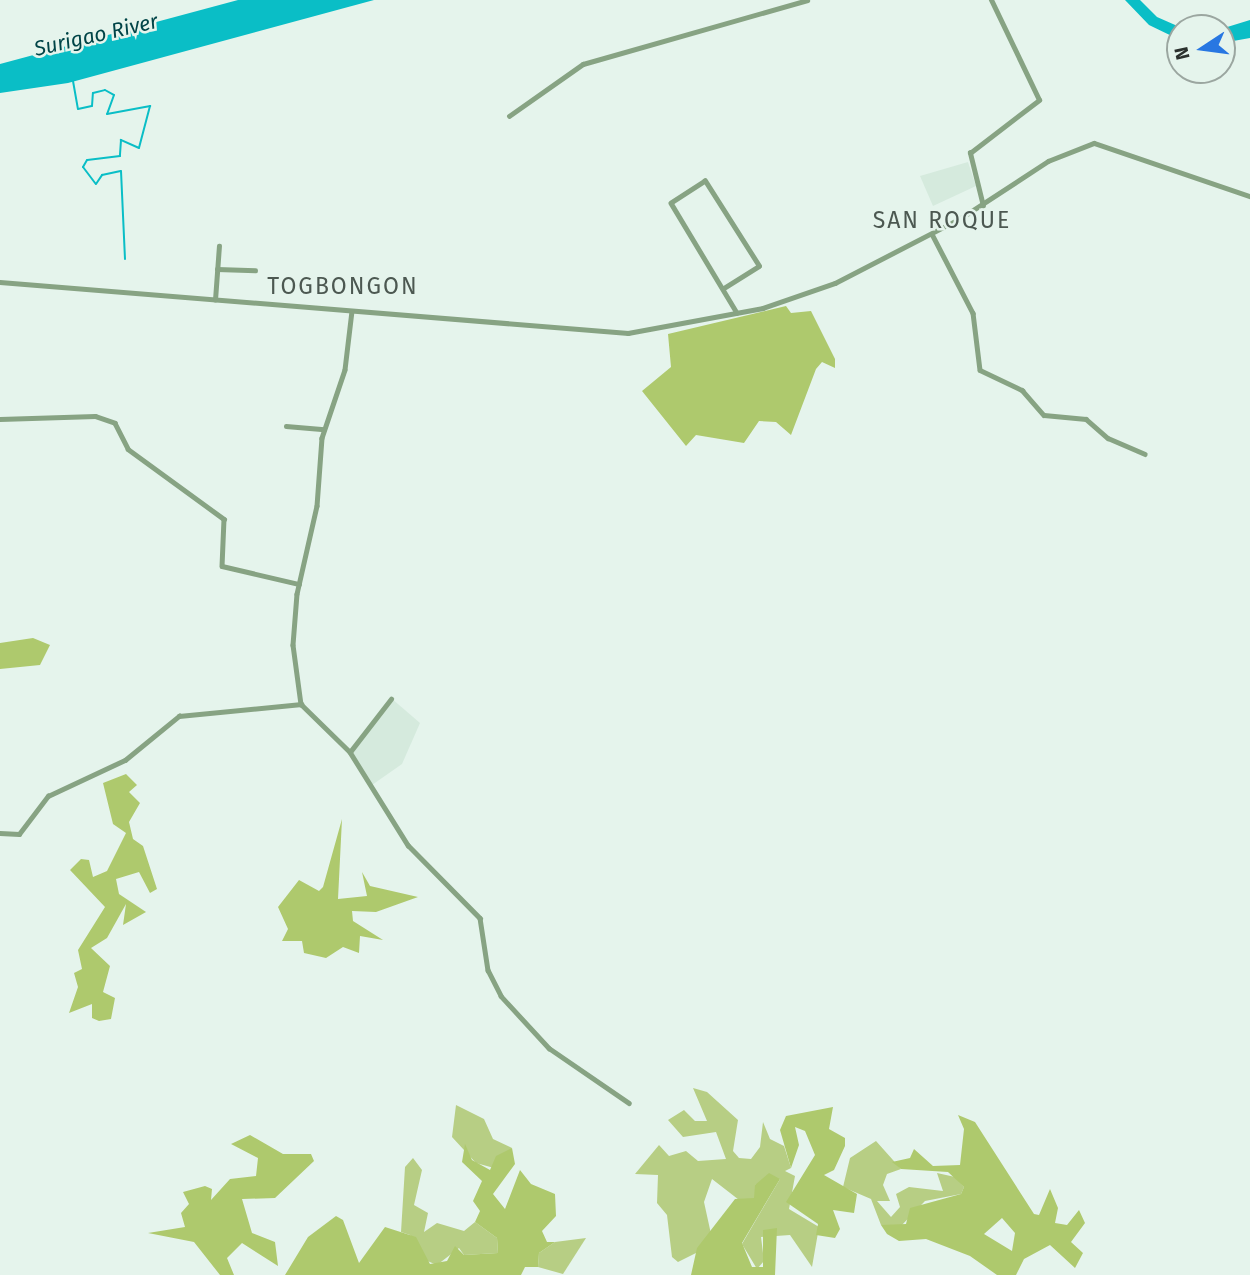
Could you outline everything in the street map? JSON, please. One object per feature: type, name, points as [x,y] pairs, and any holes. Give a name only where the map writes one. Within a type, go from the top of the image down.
[{"type":"street","points":[[509,116],[583,64],[807,0]]},
{"type":"street","points":[[983,206],[970,153],[1039,100],[991,0]]},
{"type":"street","points":[[0,282],[597,333],[737,313],[815,291],[983,206],[1048,161],[1094,143],[1116,145],[1250,196]]},
{"type":"street","points":[[724,288],[758,266],[705,181],[671,202],[737,313]]},
{"type":"street","points":[[932,234],[973,313],[980,370],[1022,390],[1044,415],[1086,419],[1108,438],[1145,454]]},
{"type":"street","points":[[215,300],[219,246]]},
{"type":"street","points":[[217,269],[256,270]]},
{"type":"street","points":[[352,312],[345,370],[324,429],[317,506],[299,584],[293,645],[302,704],[350,752],[408,845],[481,918],[488,970],[501,996],[549,1048],[629,1103]]},
{"type":"street","points":[[0,419],[95,416],[115,423],[128,449],[224,519],[222,566],[299,584]]},
{"type":"street","points":[[286,426],[324,429]]},
{"type":"street","points":[[350,752],[391,699]]},
{"type":"street","points":[[0,833],[19,834],[48,796],[125,760],[179,716],[302,704]]},
{"type":"shaded area","points":[[968,162],[976,186],[933,206],[920,176]]},
{"type":"shaded area","points":[[391,698],[420,723],[402,764],[372,785],[351,750]]},
{"type":"green space","points":[[786,306],[791,313],[811,311],[835,359],[835,368],[822,362],[816,369],[791,435],[776,422],[759,421],[744,443],[696,435],[686,446],[642,391],[671,367],[668,334]]},
{"type":"green space","points":[[33,638],[50,645],[40,665],[0,669],[0,643]]},
{"type":"green space","points":[[126,774],[137,785],[129,792],[140,803],[129,822],[133,839],[143,846],[157,889],[150,893],[139,872],[116,879],[119,894],[146,912],[123,925],[126,904],[107,938],[91,948],[110,966],[103,992],[115,998],[111,1019],[99,1021],[92,1018],[92,1004],[69,1013],[78,987],[74,973],[82,969],[78,950],[105,907],[70,870],[81,859],[89,860],[93,877],[107,871],[126,833],[113,824],[103,783]]},
{"type":"green space","points":[[342,819],[338,899],[367,896],[362,872],[370,886],[418,897],[376,912],[352,911],[353,921],[383,940],[360,936],[359,953],[343,947],[326,958],[304,953],[302,941],[282,941],[288,929],[278,907],[299,880],[319,891],[323,887]]},
{"type":"green space","points":[[693,1088],[707,1092],[738,1120],[733,1151],[739,1158],[751,1159],[760,1147],[763,1122],[770,1139],[784,1146],[791,1168],[785,1171],[795,1176],[789,1209],[819,1227],[812,1267],[790,1235],[761,1237],[764,1261],[757,1269],[742,1244],[780,1179],[755,1185],[755,1198],[743,1203],[712,1179],[704,1202],[711,1234],[696,1253],[678,1262],[672,1257],[667,1215],[657,1203],[658,1175],[635,1174],[659,1145],[669,1156],[686,1151],[698,1161],[726,1159],[716,1132],[683,1137],[668,1120],[684,1110],[695,1121],[707,1121]]},
{"type":"green space","points":[[456,1105],[484,1119],[493,1139],[512,1148],[494,1168],[476,1163],[452,1137]]},
{"type":"green space","points":[[833,1107],[829,1129],[845,1138],[845,1146],[834,1170],[824,1175],[857,1194],[854,1213],[833,1210],[840,1229],[835,1238],[816,1235],[818,1224],[786,1202],[815,1155],[805,1131],[795,1127],[799,1145],[791,1168],[780,1130],[786,1116]]},
{"type":"green space","points":[[958,1115],[975,1122],[1034,1214],[1039,1215],[1050,1189],[1058,1208],[1055,1223],[1067,1225],[1079,1210],[1085,1223],[1071,1242],[1083,1253],[1075,1268],[1050,1245],[1024,1259],[1016,1275],[997,1275],[970,1256],[926,1239],[899,1241],[887,1234],[881,1225],[906,1224],[910,1208],[961,1194],[964,1187],[948,1172],[901,1169],[892,1162],[910,1158],[914,1149],[933,1166],[960,1165],[964,1129]],"holes":[[[1002,1218],[1015,1233],[1012,1251],[984,1234]]]},
{"type":"green space","points":[[250,1135],[283,1154],[311,1154],[314,1161],[275,1198],[242,1199],[252,1233],[275,1242],[278,1266],[242,1243],[227,1258],[234,1275],[220,1275],[194,1242],[148,1233],[185,1227],[181,1213],[189,1204],[183,1192],[205,1186],[212,1189],[211,1200],[230,1179],[256,1176],[258,1158],[231,1144]]},
{"type":"green space","points":[[876,1141],[901,1169],[887,1174],[883,1185],[890,1201],[877,1201],[891,1217],[900,1207],[896,1194],[909,1187],[943,1191],[937,1173],[955,1177],[964,1187],[961,1194],[925,1201],[900,1227],[881,1225],[871,1199],[843,1187],[850,1158]]},
{"type":"green space","points":[[465,1144],[472,1160],[490,1170],[496,1156],[512,1148],[515,1164],[493,1194],[505,1209],[520,1170],[531,1184],[555,1194],[556,1216],[542,1231],[547,1242],[555,1242],[539,1253],[538,1267],[525,1267],[521,1275],[285,1275],[308,1237],[336,1216],[343,1220],[359,1263],[385,1227],[416,1237],[430,1264],[447,1261],[455,1246],[464,1255],[498,1253],[497,1238],[475,1222],[480,1211],[473,1201],[482,1181],[462,1162]]},
{"type":"green space","points":[[413,1158],[422,1170],[414,1205],[428,1213],[424,1232],[437,1223],[464,1231],[475,1222],[497,1238],[498,1253],[464,1255],[459,1248],[437,1265],[425,1260],[410,1235],[401,1232],[405,1167]]},
{"type":"green space","points":[[769,1173],[780,1179],[742,1243],[752,1267],[763,1267],[763,1230],[777,1228],[775,1275],[691,1275],[697,1248],[735,1199],[754,1198],[755,1185]]},
{"type":"green space","points":[[586,1238],[563,1274],[538,1267],[539,1253],[555,1242]]},
{"type":"water","points":[[238,0],[374,0],[68,83],[0,93],[0,64]]},
{"type":"water","points":[[1125,0],[1140,0],[1157,17],[1166,21],[1166,33],[1149,25]]},
{"type":"water","points":[[1250,20],[1250,38],[1236,40],[1236,24]]},
{"type":"waterway","points":[[73,81],[78,109],[92,106],[93,93],[105,90],[114,95],[107,114],[150,106],[139,148],[121,140],[120,156],[87,160],[83,167],[96,184],[102,175],[121,171],[125,259]]},
{"type":"district","name":"SAN ROQUE","points":[[942,220]]},
{"type":"district","name":"TOGBONGON","points":[[343,286]]},
{"type":"water label","name":"Surigao River","points":[[96,35]]}]
